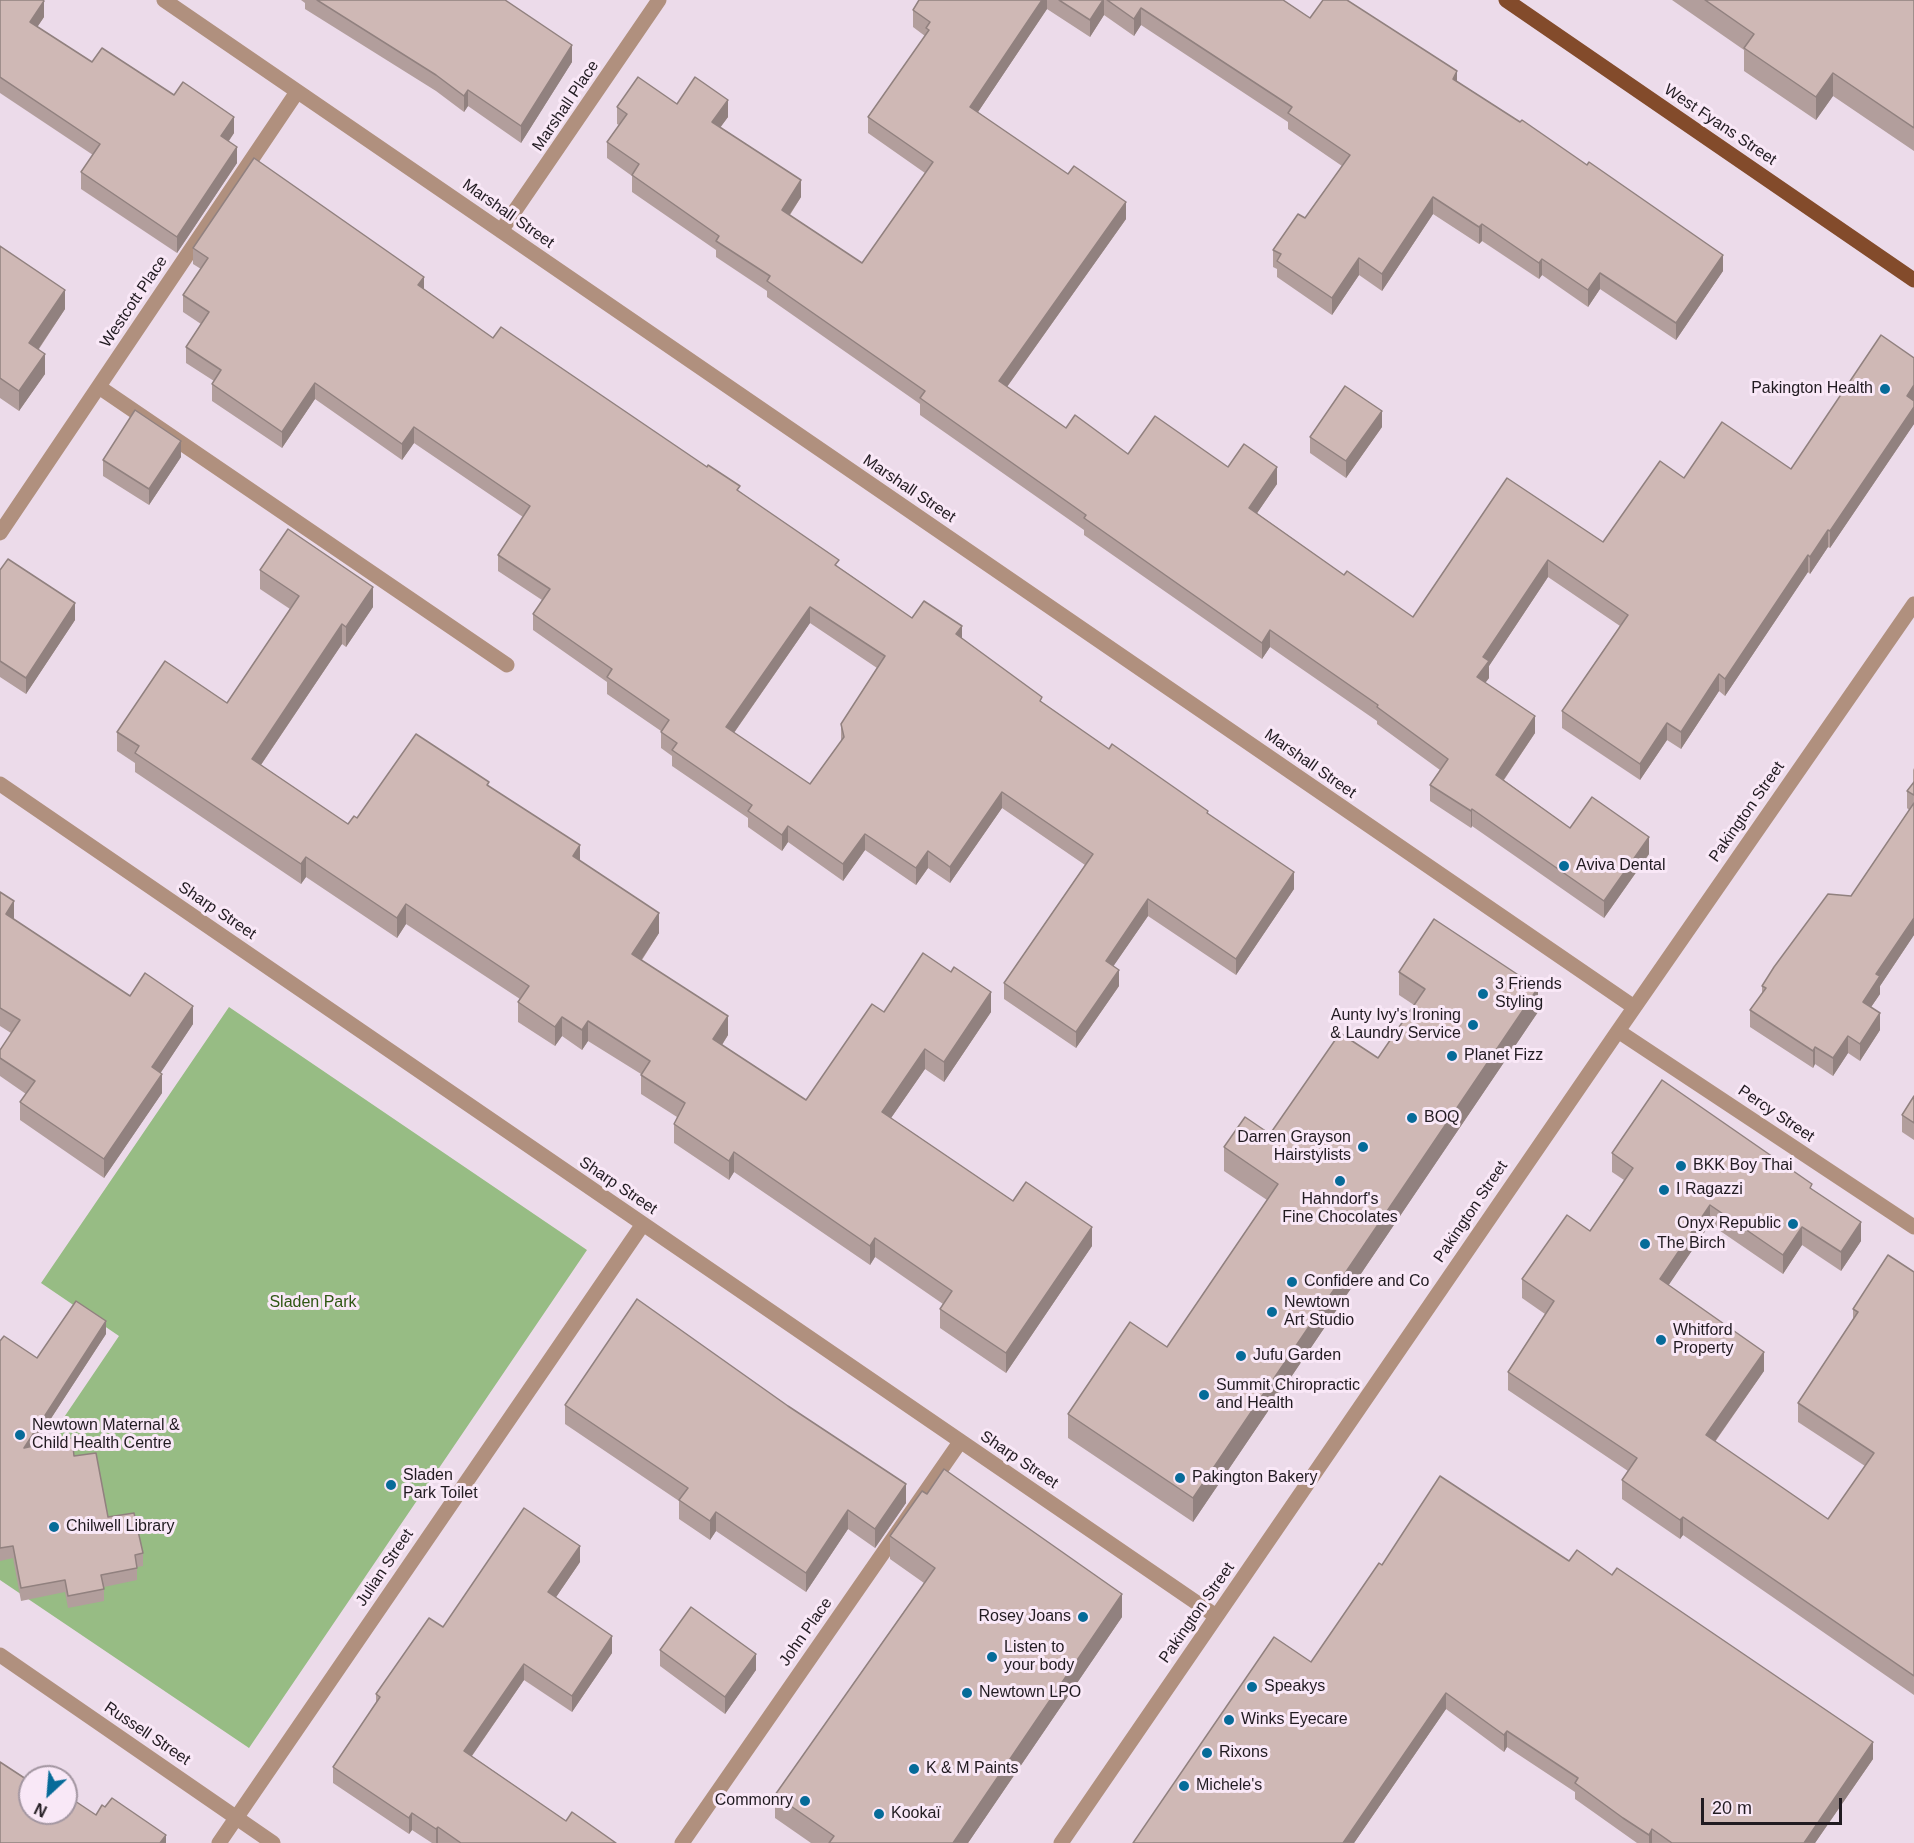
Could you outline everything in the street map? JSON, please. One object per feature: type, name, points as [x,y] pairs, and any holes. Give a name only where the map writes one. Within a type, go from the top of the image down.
[{"type":"main road","name":"West Fyans Street","points":[[1506,0],[1914,280]]},
{"type":"street","name":"Marshall Street","points":[[164,0],[1634,1007]]},
{"type":"street","name":"Marshall Place","points":[[501,231],[660,0]]},
{"type":"street","name":"Westcott Place","points":[[0,533],[297,92]]},
{"type":"street","points":[[99,387],[507,665]]},
{"type":"street","name":"Pakington Street","points":[[1061,1843],[1618,1030],[1914,604]]},
{"type":"street","name":"Sharp Street","points":[[0,784],[1216,1616]]},
{"type":"street","name":"Percy Street","points":[[1618,1030],[1914,1227]]},
{"type":"street","name":"Julian Street","points":[[219,1843],[643,1224]]},
{"type":"street","name":"John Place","points":[[682,1843],[960,1442]]},
{"type":"street","name":"Russell Street","points":[[0,1654],[273,1843]]},
{"type":"green space","name":"Sladen Park","points":[[229,1007],[587,1250],[249,1748],[0,1580],[0,1512],[119,1336],[41,1283]]},
{"type":"building","points":[[0,0],[43,0],[30,22],[92,62],[102,48],[174,95],[183,82],[234,117],[221,136],[237,147],[177,237],[81,172],[100,144],[0,77]]},
{"type":"building","points":[[317,0],[505,0],[572,45],[521,126],[468,90],[464,96],[436,75]]},
{"type":"building","points":[[919,0],[1042,0],[970,107],[1068,174],[1074,166],[1126,202],[999,381],[1066,428],[1075,415],[1128,454],[1155,416],[1228,467],[1244,444],[1277,467],[1249,508],[1344,575],[1347,571],[1413,617],[1507,478],[1603,542],[1660,461],[1684,478],[1722,422],[1791,469],[1881,335],[1914,358],[1914,385],[1907,396],[1914,401],[1914,407],[1830,531],[1828,530],[1810,557],[1808,555],[1725,679],[1719,674],[1681,732],[1667,723],[1640,764],[1562,711],[1628,615],[1548,560],[1483,657],[1489,661],[1477,677],[1535,716],[1496,775],[1570,828],[1592,797],[1649,837],[1604,901],[1472,809],[1471,811],[1430,785],[1448,759],[1377,707],[1378,705],[1270,630],[1262,643],[1084,518],[1086,515],[920,398],[925,391],[767,281],[770,276],[716,241],[719,236],[632,175],[639,164],[607,142],[627,114],[617,107],[638,77],[677,104],[695,77],[728,100],[712,122],[801,180],[782,210],[862,263],[933,162],[868,117],[929,30],[926,28],[930,22],[913,10]]},
{"type":"building","points":[[1059,0],[1103,0],[1090,20]]},
{"type":"building","points":[[1107,0],[1283,0],[1310,18],[1323,0],[1347,0],[1457,71],[1453,79],[1520,122],[1522,120],[1587,165],[1589,162],[1723,255],[1676,323],[1600,273],[1588,290],[1542,259],[1539,263],[1482,224],[1479,227],[1433,197],[1382,274],[1359,258],[1332,298],[1277,261],[1281,254],[1273,250],[1298,214],[1305,218],[1350,155],[1288,113],[1292,107],[1141,8],[1134,19]]},
{"type":"building","points":[[1705,0],[1914,0],[1914,128],[1833,73],[1816,97],[1744,48],[1754,34]]},
{"type":"building","points":[[254,158],[424,277],[418,285],[493,338],[501,327],[707,467],[708,465],[740,486],[737,490],[839,560],[835,565],[912,618],[924,601],[962,626],[956,634],[1042,697],[1040,701],[1109,749],[1112,744],[1294,872],[1236,959],[1148,899],[1106,961],[1119,970],[1076,1032],[1004,983],[1093,854],[1002,792],[950,867],[928,851],[916,868],[865,834],[843,864],[788,826],[782,835],[748,811],[752,805],[672,750],[677,743],[661,732],[669,720],[607,677],[612,669],[533,614],[550,589],[498,555],[530,506],[414,427],[402,444],[315,383],[282,432],[212,384],[221,370],[186,347],[209,312],[183,295],[208,258],[193,248]],"holes":[[[810,607],[885,656],[841,724],[844,737],[810,784],[726,727]]]},
{"type":"building","points":[[0,246],[65,290],[29,343],[45,354],[19,391],[0,378]]},
{"type":"building","points":[[1345,386],[1382,411],[1346,461],[1310,437]]},
{"type":"building","points":[[135,410],[181,441],[149,489],[103,460]]},
{"type":"building","points":[[288,529],[373,587],[346,627],[342,624],[252,759],[348,824],[354,816],[357,818],[416,734],[489,782],[487,785],[580,845],[573,856],[659,913],[632,954],[728,1016],[713,1039],[806,1100],[872,1004],[884,1012],[923,953],[951,972],[954,967],[991,992],[944,1062],[925,1049],[882,1112],[1013,1201],[1026,1182],[1092,1227],[1006,1353],[940,1309],[952,1291],[875,1238],[870,1246],[734,1152],[729,1161],[674,1124],[685,1103],[641,1075],[650,1061],[588,1021],[582,1030],[562,1017],[555,1027],[518,1002],[529,986],[406,904],[397,918],[306,857],[301,864],[135,753],[139,746],[117,732],[165,661],[227,703],[299,596],[260,570]]},
{"type":"building","points":[[8,559],[75,603],[26,678],[0,661],[0,570]]},
{"type":"building","points":[[1914,782],[1914,795],[1907,791]]},
{"type":"building","points":[[1914,803],[1914,918],[1876,974],[1880,976],[1863,1002],[1880,1013],[1860,1044],[1848,1036],[1833,1058],[1815,1047],[1813,1051],[1750,1010],[1766,988],[1762,986],[1774,967],[1828,894],[1851,896]]},
{"type":"building","points":[[0,892],[14,901],[6,914],[130,996],[145,973],[193,1006],[152,1067],[162,1074],[104,1159],[20,1102],[35,1081],[0,1058],[0,1050],[20,1020],[0,1008]]},
{"type":"building","points":[[1434,919],[1538,988],[1193,1498],[1068,1414],[1130,1322],[1167,1347],[1278,1184],[1224,1147],[1245,1117],[1270,1134],[1340,1033],[1378,1058],[1425,989],[1399,972]]},
{"type":"building","points":[[1662,1080],[1812,1184],[1810,1188],[1861,1222],[1841,1252],[1802,1227],[1783,1255],[1710,1205],[1660,1279],[1764,1352],[1706,1435],[1828,1519],[1874,1453],[1798,1403],[1858,1312],[1853,1309],[1888,1255],[1914,1272],[1914,1676],[1683,1517],[1680,1520],[1622,1480],[1637,1458],[1508,1372],[1554,1301],[1522,1279],[1567,1215],[1590,1231],[1633,1168],[1612,1153]]},
{"type":"building","points":[[1914,1096],[1914,1123],[1902,1115]]},
{"type":"building","points":[[637,1299],[788,1406],[906,1484],[875,1529],[848,1510],[806,1573],[716,1512],[710,1521],[679,1500],[688,1488],[565,1405]]},
{"type":"building","points":[[76,1301],[106,1321],[24,1448],[72,1438],[74,1456],[96,1453],[108,1517],[134,1513],[143,1553],[135,1555],[137,1568],[101,1575],[104,1589],[68,1596],[65,1580],[21,1588],[13,1546],[0,1548],[0,1341],[4,1336],[37,1358]]},
{"type":"building","points":[[944,1469],[1122,1594],[953,1843],[829,1843],[834,1836],[775,1795],[935,1568],[890,1536],[922,1491],[927,1494]]},
{"type":"building","points":[[1440,1476],[1569,1561],[1577,1550],[1612,1575],[1617,1568],[1873,1742],[1804,1843],[1672,1843],[1652,1829],[1649,1835],[1575,1783],[1578,1778],[1507,1731],[1504,1735],[1446,1693],[1343,1843],[1133,1843],[1274,1637],[1311,1662],[1379,1563],[1382,1565]]},
{"type":"building","points":[[524,1508],[580,1546],[548,1592],[612,1636],[572,1696],[524,1664],[464,1751],[566,1821],[572,1812],[616,1843],[461,1843],[412,1813],[409,1818],[333,1767],[380,1697],[376,1694],[429,1618],[443,1627]]},
{"type":"building","points":[[691,1607],[756,1654],[725,1697],[660,1650]]},
{"type":"building","points":[[0,1762],[18,1774],[18,1825],[78,1825],[78,1803],[96,1815],[102,1805],[105,1807],[112,1798],[166,1835],[160,1843],[0,1843]]},
{"type":"place","name":"Pakington Health","points":[[1885,389]]},
{"type":"place","name":"Aviva Dental","points":[[1564,866]]},
{"type":"place","name":"3 Friends Styling","points":[[1483,994]]},
{"type":"place","name":"Aunty Ivy's Ironing & Laundry Service","points":[[1473,1025]]},
{"type":"place","name":"Planet Fizz","points":[[1452,1056]]},
{"type":"place","name":"BOQ","points":[[1412,1118]]},
{"type":"place","name":"Darren Grayson Hairstylists","points":[[1363,1147]]},
{"type":"place","name":"BKK Boy Thai","points":[[1681,1166]]},
{"type":"place","name":"Hahndorf's Fine Chocolates","points":[[1340,1181]]},
{"type":"place","name":"I Ragazzi","points":[[1664,1190]]},
{"type":"place","name":"Onyx Republic","points":[[1793,1224]]},
{"type":"place","name":"The Birch","points":[[1645,1244]]},
{"type":"place","name":"Confidere and Co","points":[[1292,1282]]},
{"type":"place","name":"Newtown Art Studio","points":[[1272,1312]]},
{"type":"place","name":"Whitford Property","points":[[1661,1340]]},
{"type":"place","name":"Jufu Garden","points":[[1241,1356]]},
{"type":"place","name":"Summit Chiropractic and Health","points":[[1204,1395]]},
{"type":"place","name":"Newtown Maternal & Child Health Centre","points":[[20,1435]]},
{"type":"place","name":"Pakington Bakery","points":[[1180,1478]]},
{"type":"place","name":"Sladen Park Toilet","points":[[391,1485]]},
{"type":"place","name":"Chilwell Library","points":[[54,1527]]},
{"type":"place","name":"Rosey Joans","points":[[1083,1617]]},
{"type":"place","name":"Listen to your body","points":[[992,1657]]},
{"type":"place","name":"Speakys","points":[[1252,1687]]},
{"type":"place","name":"Newtown LPO","points":[[967,1693]]},
{"type":"place","name":"Winks Eyecare","points":[[1229,1720]]},
{"type":"place","name":"Rixons","points":[[1207,1753]]},
{"type":"place","name":"K & M Paints","points":[[914,1769]]},
{"type":"place","name":"Michele's","points":[[1184,1786]]},
{"type":"place","name":"Commonry","points":[[805,1801]]},
{"type":"place","name":"Kookaï","points":[[879,1814]]}]
